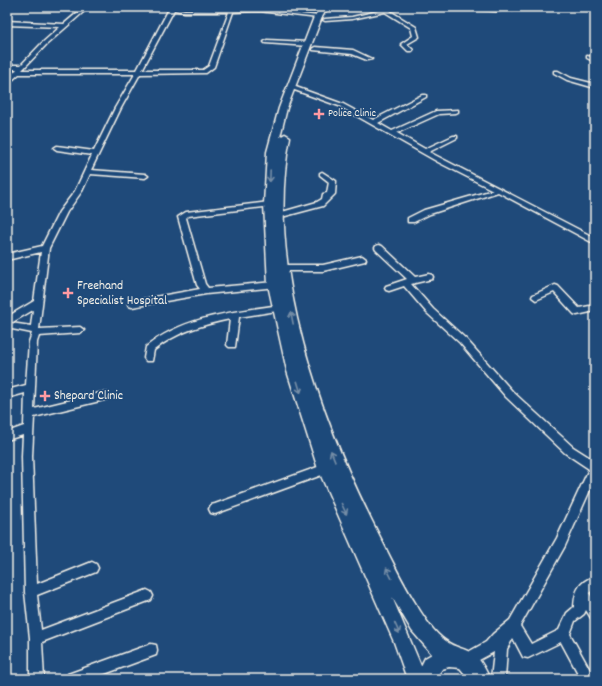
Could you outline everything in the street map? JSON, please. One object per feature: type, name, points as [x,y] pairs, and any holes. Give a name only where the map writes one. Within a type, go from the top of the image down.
[{"type":"main road","points":[[332,7],[323,15],[295,88],[283,108],[272,152],[269,204],[274,285],[294,371],[326,469],[402,640],[417,679]]},
{"type":"main road","points":[[295,88],[282,149],[278,216],[283,268],[300,357],[330,448],[350,496],[399,592],[416,620],[435,645],[461,659],[480,679]]},
{"type":"main road","points":[[425,679],[431,666],[437,660],[442,658],[461,659]]},
{"type":"street","points":[[7,83],[64,26],[87,7]]},
{"type":"street","points":[[37,679],[36,638],[31,592],[27,456],[33,342],[36,332],[45,248],[64,212],[78,192],[118,108],[172,7],[185,11],[244,8],[352,18],[401,7]]},
{"type":"street","points":[[451,7],[496,10],[532,7]]},
{"type":"street","points":[[7,67],[19,70],[199,72],[210,69],[232,9]]},
{"type":"street","points":[[387,11],[413,27],[415,30],[416,37],[404,44],[410,50]]},
{"type":"street","points":[[7,23],[64,26]]},
{"type":"street","points":[[267,42],[353,52],[369,59]]},
{"type":"street","points":[[589,57],[595,60]]},
{"type":"street","points":[[556,72],[569,79],[595,86]]},
{"type":"street","points":[[295,88],[341,105],[424,152],[595,241]]},
{"type":"street","points":[[373,123],[424,96]]},
{"type":"street","points":[[392,133],[438,112],[456,111]]},
{"type":"street","points":[[424,152],[455,137]]},
{"type":"street","points":[[57,148],[96,153]]},
{"type":"street","points":[[88,172],[145,176]]},
{"type":"street","points":[[278,216],[320,204],[325,200],[326,196],[331,194],[333,181],[322,174]]},
{"type":"street","points":[[411,220],[427,212],[499,190]]},
{"type":"street","points":[[206,291],[201,285],[182,217],[186,214],[269,204]]},
{"type":"street","points":[[579,232],[595,232]]},
{"type":"street","points":[[7,257],[45,248]]},
{"type":"street","points":[[379,248],[409,281],[430,311],[468,346],[509,394],[564,445],[595,467],[561,542],[512,625],[501,648],[498,679]]},
{"type":"street","points":[[283,268],[323,268],[362,259]]},
{"type":"street","points":[[389,288],[409,281],[429,277]]},
{"type":"street","points":[[132,304],[206,291],[274,285]]},
{"type":"street","points":[[536,297],[555,288],[577,312],[595,308]]},
{"type":"street","points":[[7,321],[38,303]]},
{"type":"street","points":[[150,358],[149,349],[152,345],[171,334],[205,321],[280,308]]},
{"type":"street","points":[[232,345],[235,315]]},
{"type":"street","points":[[7,325],[36,332],[80,330]]},
{"type":"street","points":[[7,394],[31,388]]},
{"type":"street","points":[[29,414],[104,396]]},
{"type":"street","points":[[7,436],[28,429]]},
{"type":"street","points":[[215,509],[326,469]]},
{"type":"street","points":[[31,592],[92,568]]},
{"type":"street","points":[[512,625],[528,652],[563,634],[571,617],[580,610],[582,592],[587,585],[595,582]]},
{"type":"street","points":[[582,592],[595,614]]},
{"type":"street","points":[[36,638],[147,596]]},
{"type":"street","points":[[461,659],[491,647],[497,638],[512,625]]},
{"type":"street","points":[[563,634],[588,679]]},
{"type":"street","points":[[73,679],[151,650]]},
{"type":"place","name":"Police Clinic","points":[[319,114]]},
{"type":"place","name":"Freehand Specialist Hospital","points":[[68,293]]},
{"type":"place","name":"Shepard Clinic","points":[[45,396]]}]
